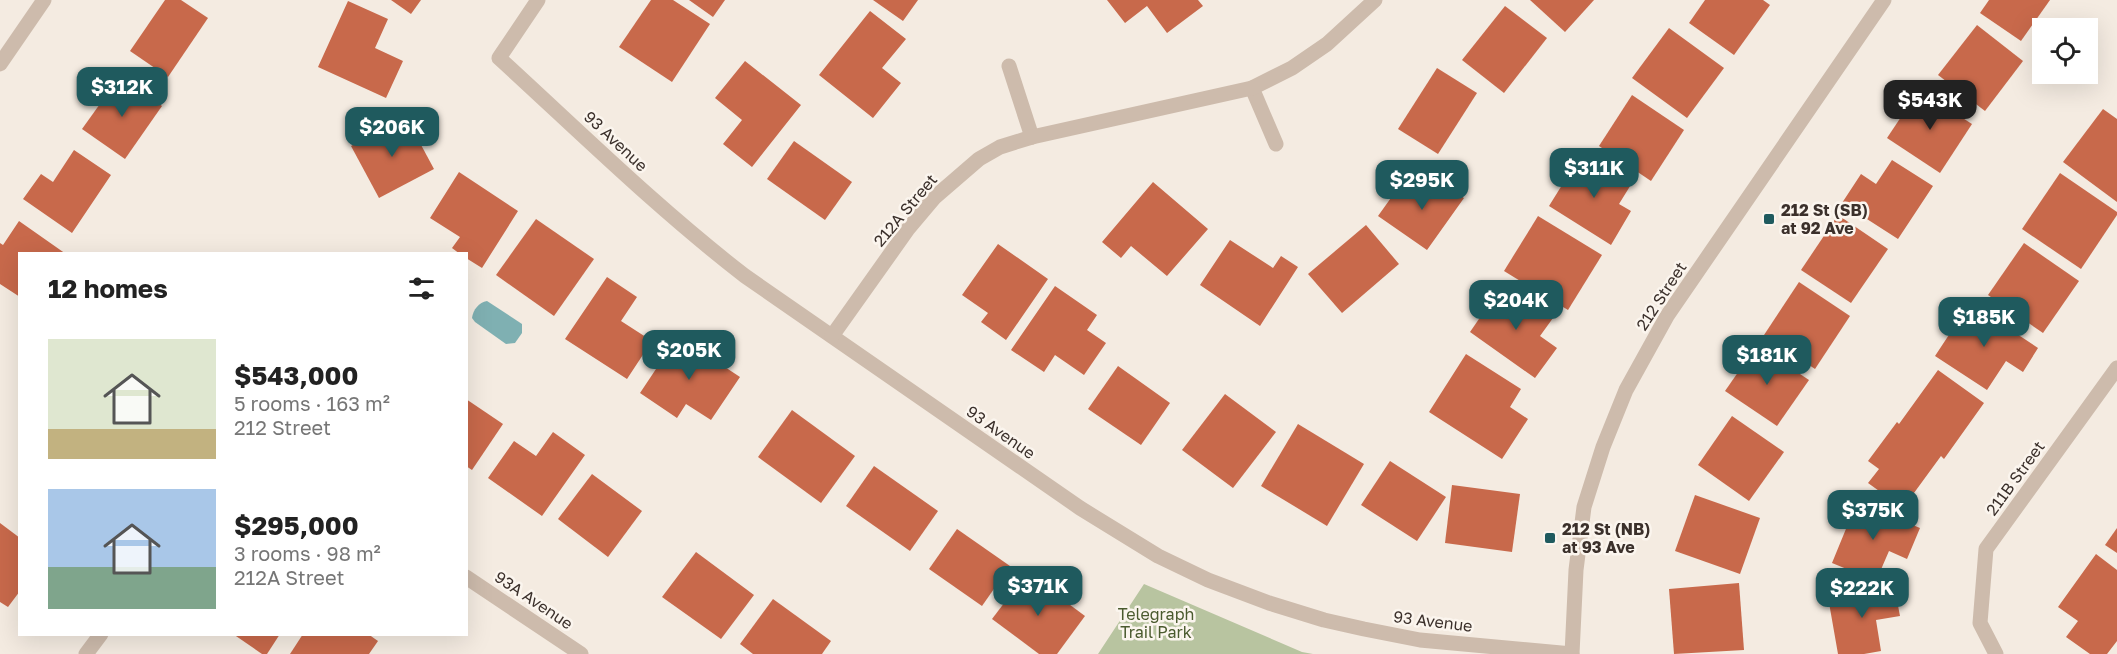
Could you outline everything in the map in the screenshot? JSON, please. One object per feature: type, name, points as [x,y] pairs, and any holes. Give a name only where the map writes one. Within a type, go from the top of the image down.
[{"type":"street","points":[[0,64],[44,0]]},
{"type":"street","name":"93 Avenue","points":[[538,0],[499,58],[626,175],[745,276],[1080,508],[1158,556],[1208,580],[1269,603],[1324,620],[1420,640],[1572,654]]},
{"type":"street","name":"212A Street","points":[[832,336],[908,229],[935,198],[979,159],[1000,147],[1032,137],[1252,88],[1292,68],[1327,44],[1375,0]]},
{"type":"street","name":"212 Street","points":[[1572,654],[1576,570],[1584,507],[1603,447],[1626,390],[1667,316],[1884,0]]},
{"type":"street","points":[[1009,66],[1032,137]]},
{"type":"street","points":[[1252,88],[1276,144]]},
{"type":"street","name":"211B Street","points":[[1996,654],[1980,623],[1986,549],[2117,368]]},
{"type":"street","name":"93A Avenue","points":[[468,578],[581,654]]},
{"type":"street","points":[[86,654],[100,636]]},
{"type":"green space","name":"Telegraph Trail Park","points":[[1144,584],[1302,652],[1313,654],[1098,654]]},
{"type":"water","points":[[487,301],[522,324],[522,333],[515,343],[506,344],[472,318],[477,307]]},
{"type":"building","points":[[165,0],[181,0],[208,18],[168,77],[130,51]]},
{"type":"building","points":[[391,0],[421,0],[411,14]]},
{"type":"building","points":[[651,0],[673,0],[710,24],[672,82],[619,47]]},
{"type":"building","points":[[689,0],[725,0],[713,17]]},
{"type":"building","points":[[873,0],[918,0],[903,21]]},
{"type":"building","points":[[1107,0],[1198,0],[1203,6],[1167,33],[1147,6],[1125,23]]},
{"type":"building","points":[[1530,0],[1594,0],[1565,32]]},
{"type":"building","points":[[1705,0],[1763,0],[1770,5],[1734,55],[1689,23]]},
{"type":"building","points":[[1989,0],[2050,0],[2037,18],[2032,18],[2032,25],[2021,41],[1980,13]]},
{"type":"building","points":[[348,1],[388,19],[375,48],[403,61],[386,98],[318,67]]},
{"type":"building","points":[[1505,6],[1547,38],[1504,93],[1462,60]]},
{"type":"building","points":[[870,11],[906,39],[882,68],[901,83],[873,118],[819,75]]},
{"type":"building","points":[[1977,25],[2023,61],[1985,111],[1938,75]]},
{"type":"building","points":[[1669,28],[1724,68],[1687,118],[1632,78]]},
{"type":"building","points":[[745,61],[801,105],[752,167],[723,144],[742,120],[715,98]]},
{"type":"building","points":[[1437,68],[1477,93],[1438,154],[1398,129]]},
{"type":"building","points":[[120,76],[162,106],[125,159],[82,129]]},
{"type":"building","points":[[1919,90],[1972,124],[1940,173],[1887,138]]},
{"type":"building","points":[[1632,95],[1684,130],[1651,181],[1599,146]]},
{"type":"building","points":[[2103,109],[2117,119],[2117,202],[2063,162]]},
{"type":"building","points":[[406,117],[434,169],[379,198],[351,146]]},
{"type":"building","points":[[794,141],[852,182],[825,220],[767,179]]},
{"type":"building","points":[[74,150],[111,175],[72,233],[23,199],[41,174],[53,182]]},
{"type":"building","points":[[1582,153],[1632,183],[1619,204],[1631,211],[1611,245],[1549,206]]},
{"type":"building","points":[[1892,160],[1933,186],[1898,239],[1842,203],[1861,174],[1876,184]]},
{"type":"building","points":[[459,172],[518,211],[482,268],[468,259],[468,252],[457,252],[452,248],[460,237],[430,218]]},
{"type":"building","points":[[2060,173],[2117,212],[2081,269],[2022,229]]},
{"type":"building","points":[[1429,174],[1464,198],[1427,250],[1378,216],[1398,188],[1412,198]]},
{"type":"building","points":[[1153,182],[1208,229],[1167,276],[1131,246],[1121,258],[1102,242]]},
{"type":"building","points":[[1838,215],[1888,249],[1851,303],[1801,270]]},
{"type":"building","points":[[1538,216],[1602,255],[1568,310],[1504,271]]},
{"type":"building","points":[[536,219],[594,259],[554,316],[496,275]]},
{"type":"building","points":[[19,221],[63,252],[18,252],[18,296],[0,284],[0,243],[3,245]]},
{"type":"building","points":[[1366,225],[1399,264],[1342,313],[1308,274]]},
{"type":"building","points":[[1230,240],[1273,268],[1281,256],[1298,267],[1260,326],[1200,285]]},
{"type":"building","points":[[2024,243],[2079,281],[2043,333],[1988,295]]},
{"type":"building","points":[[998,244],[1048,279],[1006,340],[981,322],[988,313],[962,295]]},
{"type":"building","points":[[607,277],[637,297],[621,321],[652,341],[627,379],[565,339]]},
{"type":"building","points":[[1799,282],[1850,316],[1815,369],[1764,335]]},
{"type":"building","points":[[1503,284],[1553,318],[1540,336],[1557,348],[1535,378],[1470,332]]},
{"type":"building","points":[[1055,286],[1097,315],[1087,330],[1106,343],[1084,375],[1055,355],[1044,372],[1011,350]]},
{"type":"building","points":[[1970,303],[2038,348],[2023,372],[2006,361],[1987,390],[1935,356]]},
{"type":"building","points":[[678,336],[740,377],[711,420],[686,404],[677,418],[640,393]]},
{"type":"building","points":[[1757,345],[1809,380],[1777,426],[1725,391]]},
{"type":"building","points":[[1466,354],[1521,389],[1510,407],[1528,419],[1502,459],[1429,412]]},
{"type":"building","points":[[1118,366],[1170,403],[1141,445],[1088,409]]},
{"type":"building","points":[[1938,370],[1984,403],[1944,459],[1941,456],[1903,508],[1868,483],[1879,469],[1868,461],[1897,422],[1899,424]]},
{"type":"building","points":[[1225,394],[1276,432],[1233,488],[1182,450]]},
{"type":"building","points":[[468,400],[503,424],[472,470],[468,467]]},
{"type":"building","points":[[792,410],[855,456],[821,503],[758,457]]},
{"type":"building","points":[[1732,416],[1784,452],[1749,501],[1698,465]]},
{"type":"building","points":[[1298,424],[1364,464],[1327,526],[1261,486]]},
{"type":"building","points":[[553,432],[585,455],[542,516],[488,478],[514,441],[536,456]]},
{"type":"building","points":[[1390,461],[1446,497],[1417,541],[1361,505]]},
{"type":"building","points":[[874,466],[938,511],[910,551],[846,506]]},
{"type":"building","points":[[592,474],[642,511],[608,557],[558,519]]},
{"type":"building","points":[[1452,485],[1520,494],[1512,552],[1445,543]]},
{"type":"building","points":[[1695,495],[1760,518],[1740,574],[1675,551]]},
{"type":"building","points":[[1857,502],[1920,528],[1907,559],[1889,551],[1876,581],[1832,563]]},
{"type":"building","points":[[0,523],[18,536],[18,594],[8,607],[0,602]]},
{"type":"building","points":[[2117,528],[2117,553],[2105,545]]},
{"type":"building","points":[[957,529],[1010,566],[982,606],[929,569]]},
{"type":"building","points":[[696,552],[754,595],[721,639],[662,597]]},
{"type":"building","points":[[2096,554],[2117,570],[2117,641],[2107,654],[2090,654],[2066,637],[2078,621],[2058,607]]},
{"type":"building","points":[[1027,573],[1085,616],[1057,654],[1039,654],[992,619]]},
{"type":"building","points":[[1739,583],[1744,650],[1674,654],[1669,589]]},
{"type":"building","points":[[1894,585],[1900,616],[1876,620],[1881,651],[1864,654],[1838,654],[1828,597]]},
{"type":"building","points":[[773,599],[831,641],[822,654],[753,654],[740,644]]},
{"type":"building","points":[[236,636],[279,636],[267,654],[262,654]]},
{"type":"building","points":[[302,636],[371,636],[378,641],[369,654],[290,654]]},
{"type":"place","name":"212 St (SB) at 92 Ave","points":[[1769,219]]},
{"type":"place","name":"212 St (NB) at 93 Ave","points":[[1550,538]]}]
